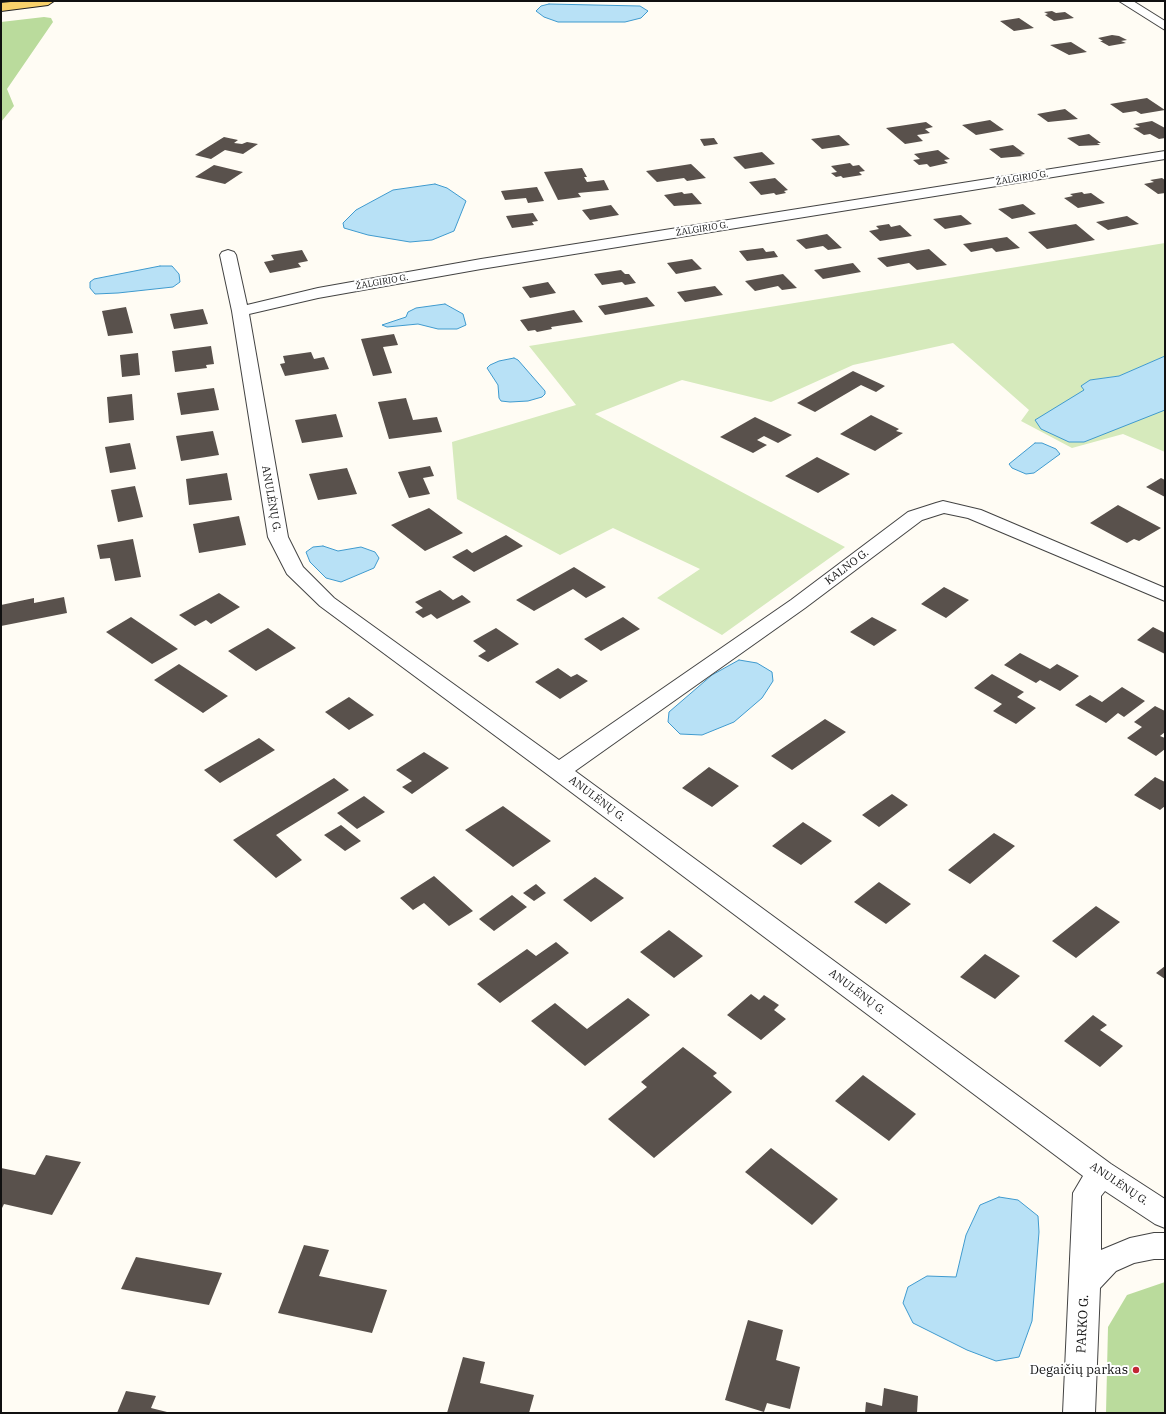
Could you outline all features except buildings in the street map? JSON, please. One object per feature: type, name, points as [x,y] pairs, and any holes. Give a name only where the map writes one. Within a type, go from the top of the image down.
[{"type":"main road","points":[[1,7],[48,1]]},
{"type":"street","points":[[1125,1],[1165,26]]},
{"type":"street","name":"ŽALGIRIO G.","points":[[240,311],[318,293],[481,264],[1165,156]]},
{"type":"street","name":"ANULĖNŲ G.","points":[[228,255],[240,311],[278,537],[294,570],[326,602],[559,771],[1101,1173],[1165,1215]]},
{"type":"street","name":"KALNO G.","points":[[559,771],[798,604],[915,516],[943,507],[974,514],[1165,595]]},
{"type":"street","name":"PARKO G.","points":[[1079,1413],[1085,1283],[1087,1193],[1101,1173]]},
{"type":"street","name":"PARKO G.","points":[[1085,1283],[1104,1262],[1130,1251],[1154,1246],[1165,1246]]},
{"type":"green space","points":[[44,17],[51,18],[53,22],[7,89],[14,106],[1,122],[1,22]]},
{"type":"green space","points":[[1165,243],[1165,356],[1119,376],[1090,380],[1165,410],[1165,452],[1123,434],[1072,448],[1021,421],[1029,410],[953,343],[853,365],[771,402],[682,380],[595,414],[845,547],[722,635],[657,598],[700,569],[613,528],[560,555],[457,499],[452,442],[576,405],[529,346]]},
{"type":"green space","name":"Degaičių parkas","points":[[1165,1282],[1165,1413],[1106,1413],[1108,1327],[1127,1295]]},
{"type":"water","points":[[549,4],[640,6],[648,11],[641,18],[625,22],[558,22],[544,17],[536,11],[541,6]]},
{"type":"water","points":[[435,184],[447,188],[466,201],[454,231],[432,240],[410,242],[368,235],[344,228],[343,223],[356,210],[393,190]]},
{"type":"water","points":[[160,266],[172,266],[179,274],[180,282],[173,287],[118,293],[95,294],[90,288],[90,282],[94,279]]},
{"type":"water","points":[[445,304],[463,314],[466,325],[457,329],[438,329],[418,324],[387,327],[382,325],[406,317],[408,312],[416,308]]},
{"type":"water","points":[[1165,356],[1165,410],[1084,442],[1069,442],[1041,429],[1035,420],[1084,390],[1081,386],[1090,380],[1119,376]]},
{"type":"water","points":[[514,358],[518,360],[545,391],[545,394],[542,397],[528,401],[501,401],[499,398],[498,385],[487,368],[499,361]]},
{"type":"water","points":[[1035,443],[1042,443],[1056,449],[1060,454],[1034,473],[1026,474],[1012,468],[1009,464]]},
{"type":"water","points":[[323,546],[338,551],[361,547],[375,552],[379,558],[374,568],[341,582],[326,578],[310,562],[306,552],[313,547]]},
{"type":"water","points":[[739,660],[757,663],[772,672],[773,681],[762,698],[734,722],[702,735],[680,734],[668,722],[669,712],[712,675]]},
{"type":"water","points":[[999,1197],[1018,1200],[1038,1216],[1039,1232],[1032,1321],[1019,1357],[996,1361],[967,1350],[913,1323],[903,1303],[908,1287],[927,1276],[956,1277],[966,1235],[980,1205]]},
{"type":"place","name":"Degaičių parkas","points":[[1136,1370]]}]
